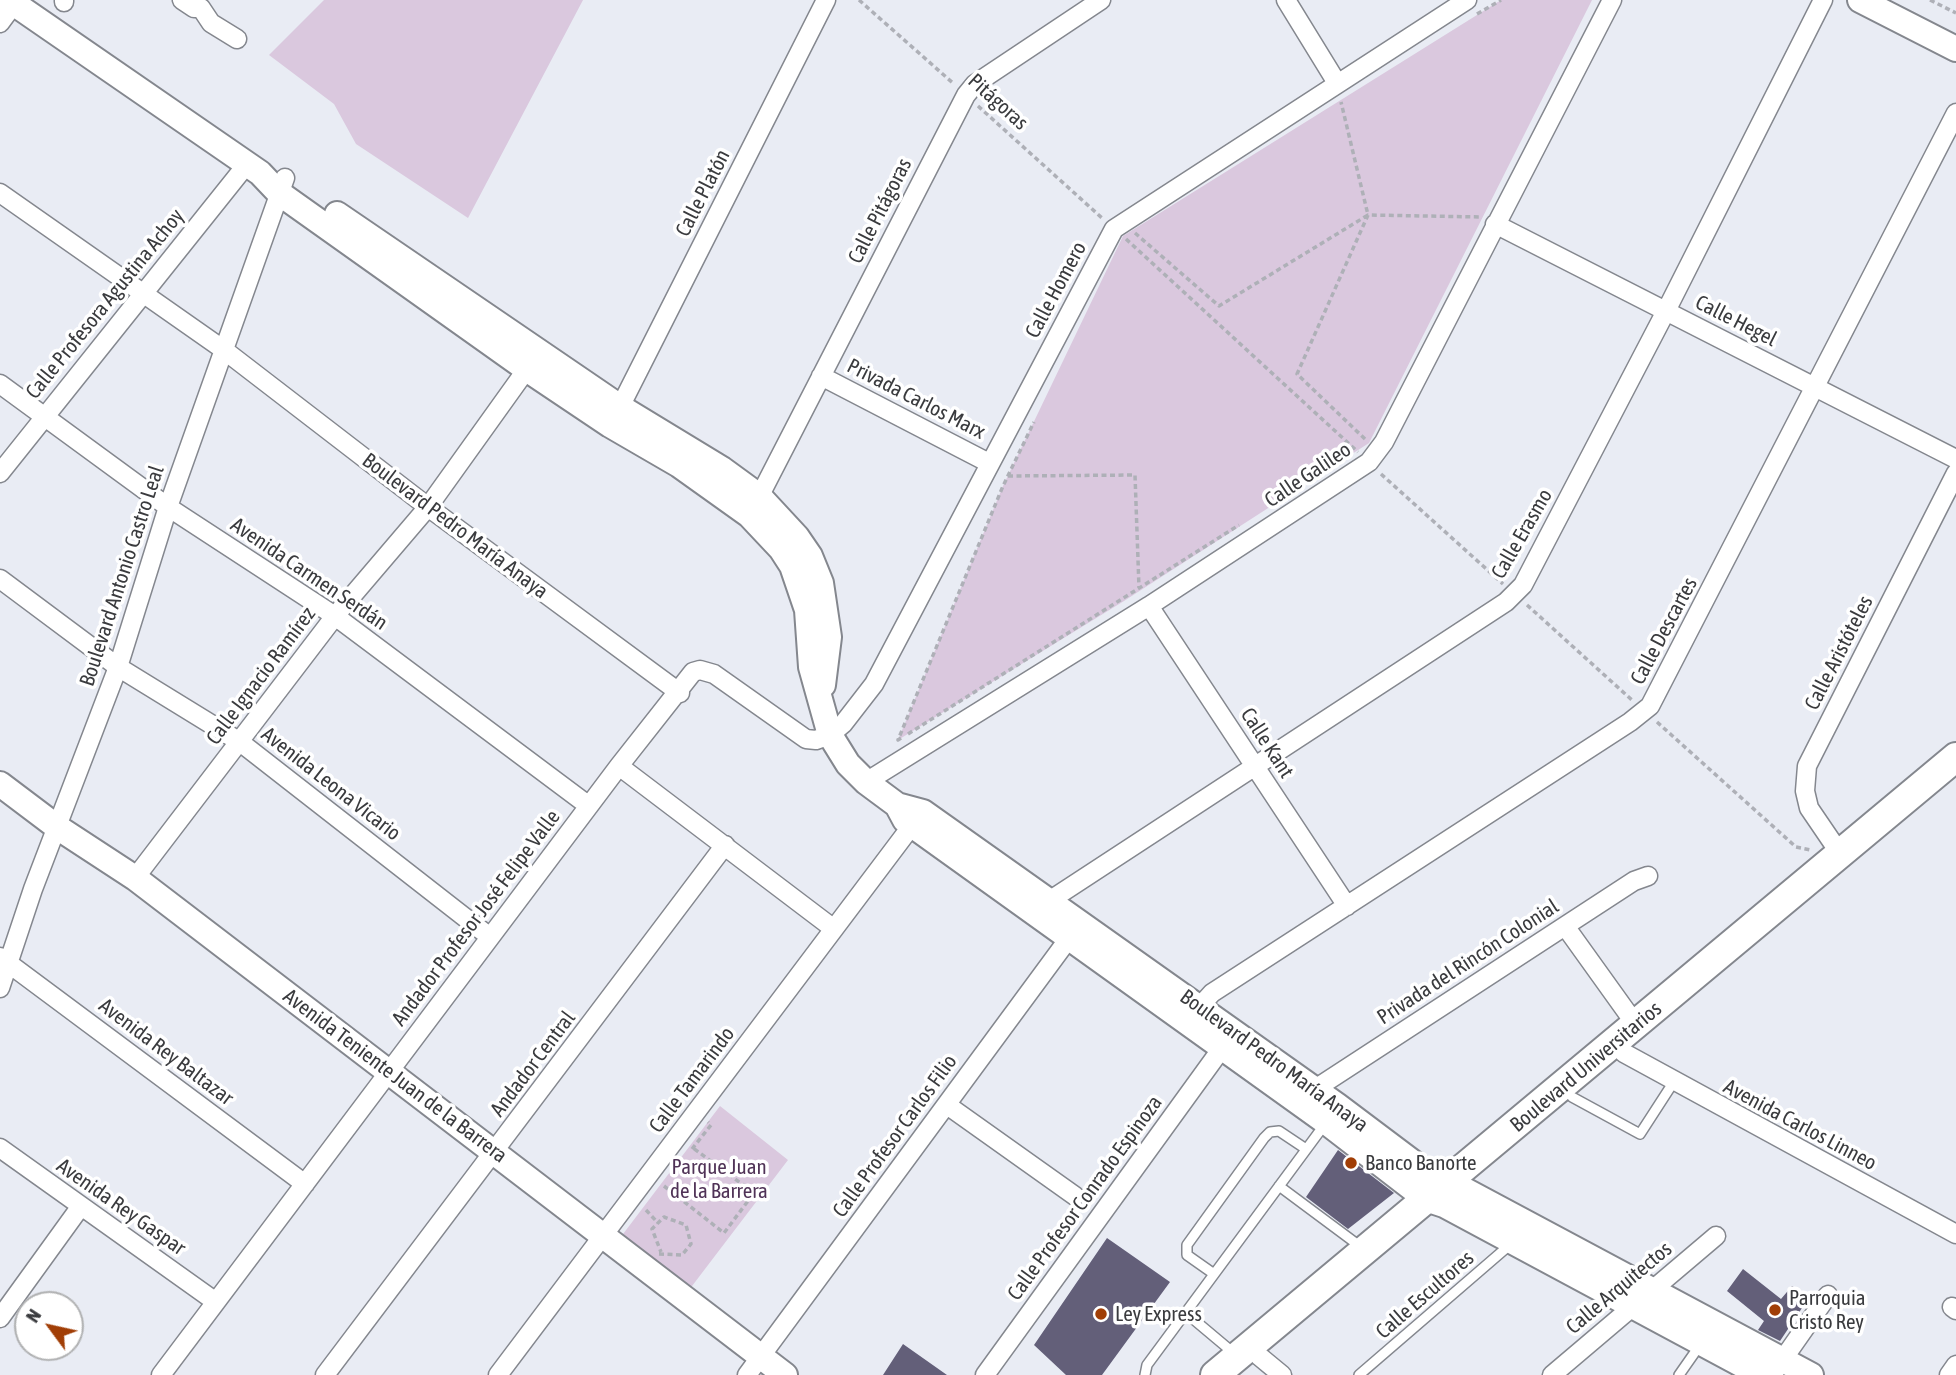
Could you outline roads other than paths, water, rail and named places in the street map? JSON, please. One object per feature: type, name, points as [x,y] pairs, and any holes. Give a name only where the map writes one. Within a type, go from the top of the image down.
[{"type":"main road","name":"Boulevard Universitarios","points":[[1214,1375],[1244,1363],[1444,1195],[1636,1025],[1956,757]]},
{"type":"main road","name":"Boulevard Universitarios","points":[[1244,1363],[1365,1250],[1444,1195],[1572,1097],[1956,776]]},
{"type":"street","points":[[182,0],[194,8],[205,4],[211,23],[236,40]]},
{"type":"street","name":"Calle Platón","points":[[615,416],[826,0]]},
{"type":"street","name":"Calle Pitágoras","points":[[754,506],[966,94],[975,84],[1101,0]]},
{"type":"street","points":[[1286,0],[1337,83]]},
{"type":"street","name":"Calle Homero","points":[[830,735],[860,706],[874,684],[989,463],[1123,232],[1337,83],[1467,0]]},
{"type":"street","name":"Calle Galileo","points":[[866,782],[1149,606],[1384,442],[1489,220],[1612,0]]},
{"type":"street","name":"Calle Erasmo","points":[[1049,901],[1255,768],[1515,594],[1531,572],[1667,312],[1824,0]]},
{"type":"street","points":[[1860,0],[1956,49]]},
{"type":"street","points":[[8,9],[268,177],[615,416],[722,469],[754,506]]},
{"type":"street","name":"Calle Descartes","points":[[1192,1014],[1212,993],[1645,711],[1658,694],[1956,113]]},
{"type":"street","name":"Calle Profesora Agustina Achoy","points":[[0,473],[145,294],[268,177]]},
{"type":"street","name":"Boulevard Antonio Castro Leal","points":[[0,988],[4,960],[118,667],[168,508],[224,350],[268,177]]},
{"type":"street","name":"Boulevard Pedro María Anaya","points":[[0,193],[224,350],[428,507],[680,694]]},
{"type":"street","name":"Calle Hegel","points":[[1489,220],[1956,459]]},
{"type":"street","name":"Calle Ignacio Ramírez","points":[[135,878],[335,616],[428,507],[534,360]]},
{"type":"street","name":"Privada Carlos Marx","points":[[821,376],[989,463]]},
{"type":"street","name":"Avenida Carmen Serdán","points":[[0,384],[168,508],[335,616],[589,806]]},
{"type":"street","name":"Calle Aristóteles","points":[[1841,855],[1809,808],[1805,791],[1807,766],[1956,473]]},
{"type":"street","name":"Boulevard Pedro María Anaya","points":[[754,506],[797,537],[810,556],[821,583],[829,637],[825,680],[819,692],[830,735],[848,764],[866,782],[1192,1014],[1315,1089],[1332,1114]]},
{"type":"street","name":"Avenida Leona Vicario","points":[[0,579],[118,667],[240,742],[490,937]]},
{"type":"street","name":"Calle Kant","points":[[1149,606],[1347,906]]},
{"type":"street","points":[[680,694],[693,672],[708,671],[806,739],[816,740],[830,735]]},
{"type":"street","name":"Andador Profesor José Felipe Valle","points":[[161,1375],[619,766],[680,694]]},
{"type":"street","points":[[619,766],[834,929]]},
{"type":"street","name":"Avenida Teniente Juan de la Barrera","points":[[0,784],[57,827],[135,878],[603,1236],[654,1260],[754,1366],[785,1375]]},
{"type":"street","name":"Boulevard Pedro María Anaya","points":[[918,819],[1049,901],[1075,930]]},
{"type":"street","name":"Calle Tamarindo","points":[[498,1375],[918,819]]},
{"type":"street","name":"Andador Central","points":[[325,1375],[725,845]]},
{"type":"street","name":"Privada del Rincón Colonial","points":[[1315,1089],[1565,926],[1647,876]]},
{"type":"street","points":[[1565,926],[1636,1025]]},
{"type":"street","name":"Calle Profesor Carlos Filio","points":[[754,1366],[1075,930]]},
{"type":"street","name":"Avenida Rey Baltazar","points":[[4,960],[305,1184]]},
{"type":"street","name":"Boulevard Pedro María Anaya","points":[[1192,1014],[1222,1048],[1332,1114],[1513,1242],[1761,1375]]},
{"type":"street","name":"Calle Profesor Conrado Espinoza","points":[[985,1375],[1222,1048]]},
{"type":"street","name":"Avenida Carlos Linneo","points":[[1624,1053],[1673,1083],[1956,1234]]},
{"type":"street","points":[[947,1105],[1075,1196]]},
{"type":"street","name":"Avenida Rey Gaspar","points":[[0,1149],[216,1303]]},
{"type":"street","name":"Boulevard Pedro María Anaya","points":[[1444,1195],[1653,1290],[1777,1367],[1811,1375]]},
{"type":"street","points":[[0,1318],[81,1206]]},
{"type":"street","name":"Calle Arquitectos","points":[[1552,1375],[1716,1236]]},
{"type":"street","points":[[1777,1367],[1828,1295]]},
{"type":"street","points":[[1244,1363],[1282,1375]]},
{"type":"street","points":[[1949,1375],[1956,1365]]},
{"type":"lane","points":[[1572,1097],[1640,1134],[1673,1083]]},
{"type":"lane","points":[[1145,1375],[1147,1365],[1332,1114]]},
{"type":"lane","points":[[1214,1274],[1187,1255],[1187,1245],[1264,1138],[1270,1132],[1279,1131],[1306,1149]]},
{"type":"lane","points":[[1279,1186],[1365,1250]]},
{"type":"lane","name":"Calle Escultores","points":[[1359,1375],[1513,1242]]},
{"type":"lane","points":[[1186,1312],[1244,1363]]},
{"type":"lane","points":[[1679,1375],[1702,1344]]},
{"type":"place","name":"Banco Banorte","points":[[1351,1163]]},
{"type":"place","name":"Parroquia Cristo Rey","points":[[1775,1310]]},
{"type":"place","name":"Ley Express","points":[[1101,1314]]},
{"type":"park label","name":"Parque Juan de la Barrera","points":[[719,1179]]}]
